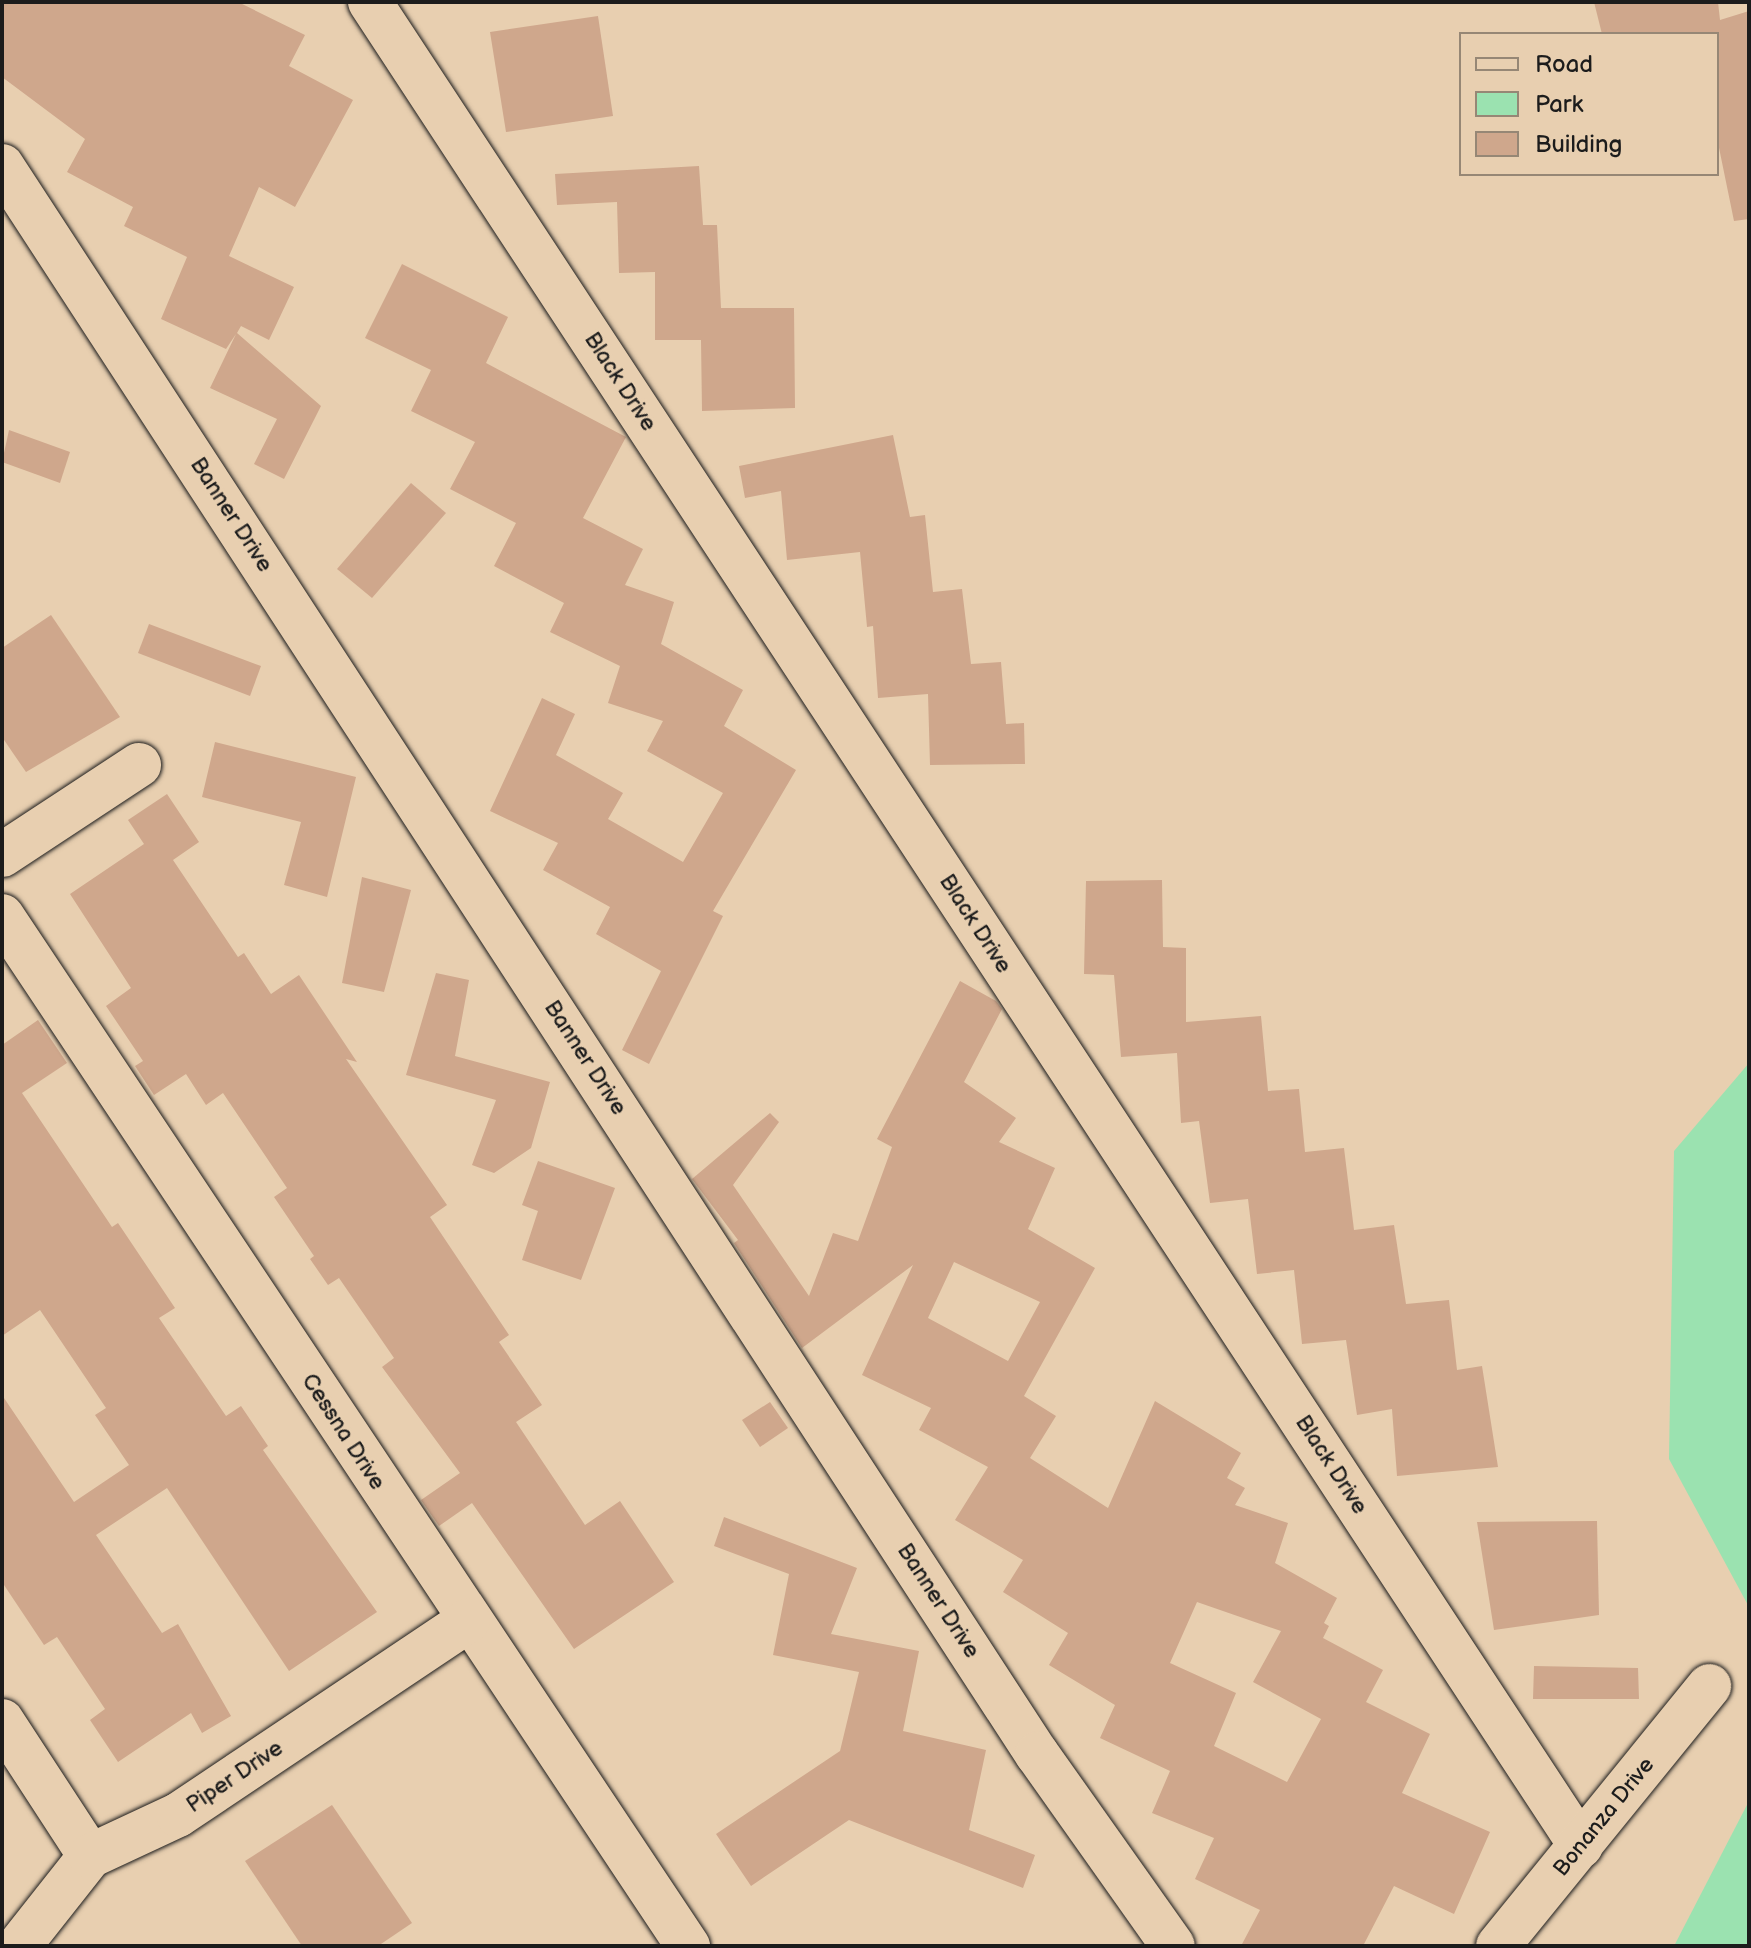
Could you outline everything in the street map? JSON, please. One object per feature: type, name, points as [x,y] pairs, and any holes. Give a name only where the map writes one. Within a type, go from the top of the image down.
[{"type":"street","name":"Black Drive","points":[[370,2],[1581,1846]]},
{"type":"street","name":"Banner Drive","points":[[2,166],[1037,1754],[1173,1946]]},
{"type":"street","points":[[2,855],[139,765]]},
{"type":"street","name":"Cessna Drive","points":[[2,916],[468,1621],[688,1946]]},
{"type":"street","name":"Piper Drive","points":[[19,1946],[90,1856],[178,1815],[468,1621]]},
{"type":"street","name":"Bonanza Drive","points":[[1498,1946],[1709,1686]]},
{"type":"street","points":[[2,1721],[90,1856]]},
{"type":"green space","points":[[1749,1063],[1749,1607],[1669,1459],[1674,1151]]},
{"type":"green space","points":[[1749,1801],[1749,1946],[1674,1946]]},
{"type":"building","points":[[2,2],[238,2],[305,35],[289,66],[353,100],[295,207],[259,187],[229,256],[294,287],[269,340],[241,326],[237,333],[321,406],[284,479],[254,464],[277,419],[210,388],[236,334],[226,349],[161,319],[187,257],[124,226],[133,207],[67,172],[85,139],[2,77]]},
{"type":"building","points":[[1594,2],[1718,2],[1720,20],[1749,11],[1749,219],[1734,221],[1719,148],[1719,32],[1602,32]]},
{"type":"building","points":[[598,16],[613,116],[506,132],[490,32]]},
{"type":"building","points":[[699,166],[703,225],[717,225],[721,308],[794,308],[795,408],[702,411],[701,340],[655,340],[655,272],[619,273],[617,202],[557,205],[555,174]]},
{"type":"building","points":[[402,264],[508,317],[486,363],[626,437],[583,518],[643,549],[625,585],[674,602],[661,644],[743,690],[724,726],[796,770],[713,911],[723,916],[649,1064],[622,1050],[661,971],[596,934],[610,907],[543,870],[558,843],[490,811],[542,698],[575,714],[556,755],[623,793],[608,819],[683,862],[723,793],[647,751],[663,721],[608,703],[620,666],[550,632],[564,603],[494,566],[516,523],[450,489],[475,442],[411,411],[431,370],[365,338]]},
{"type":"building","points":[[9,430],[70,452],[60,483],[2,462]]},
{"type":"building","points":[[893,435],[910,517],[925,515],[933,592],[962,589],[971,664],[1001,662],[1006,724],[1024,723],[1025,764],[930,765],[928,694],[878,698],[873,626],[867,627],[860,552],[787,560],[781,491],[745,498],[739,466]]},
{"type":"building","points":[[411,483],[446,513],[372,598],[337,569]]},
{"type":"building","points":[[51,615],[120,717],[26,772],[2,737],[2,648]]},
{"type":"building","points":[[149,624],[261,666],[250,696],[138,653]]},
{"type":"building","points":[[215,742],[356,777],[327,897],[284,885],[301,822],[202,797]]},
{"type":"building","points":[[167,794],[199,842],[173,860],[238,957],[244,953],[271,994],[299,975],[357,1062],[346,1059],[447,1205],[430,1217],[509,1335],[499,1342],[542,1405],[516,1422],[585,1525],[620,1501],[674,1582],[574,1649],[472,1503],[439,1526],[421,1500],[460,1473],[382,1367],[394,1358],[339,1278],[328,1285],[310,1259],[314,1256],[274,1197],[287,1188],[223,1093],[206,1105],[186,1074],[154,1095],[135,1066],[143,1061],[106,1006],[131,988],[70,894],[144,844],[128,820]]},
{"type":"building","points":[[362,877],[411,890],[384,992],[342,983]]},
{"type":"building","points":[[1162,880],[1163,947],[1186,948],[1186,1022],[1261,1016],[1268,1091],[1299,1089],[1305,1152],[1344,1148],[1354,1230],[1394,1225],[1406,1304],[1449,1300],[1457,1370],[1482,1366],[1498,1467],[1397,1476],[1392,1409],[1357,1415],[1346,1340],[1302,1344],[1294,1270],[1257,1274],[1248,1199],[1210,1203],[1199,1121],[1181,1123],[1177,1053],[1121,1057],[1114,975],[1084,974],[1086,881]]},
{"type":"building","points":[[436,973],[469,980],[455,1056],[550,1082],[531,1148],[494,1173],[472,1165],[496,1100],[406,1075]]},
{"type":"building","points":[[960,981],[996,1001],[1002,1009],[964,1082],[1016,1118],[999,1142],[1055,1168],[1028,1229],[1095,1268],[1024,1396],[1056,1416],[1030,1458],[1108,1508],[1155,1401],[1241,1453],[1227,1478],[1245,1488],[1235,1505],[1288,1523],[1275,1563],[1337,1598],[1324,1623],[1329,1626],[1323,1638],[1383,1670],[1366,1702],[1430,1734],[1402,1793],[1490,1832],[1454,1914],[1394,1886],[1363,1946],[1241,1946],[1260,1910],[1195,1879],[1214,1838],[1152,1813],[1170,1771],[1100,1738],[1115,1705],[1049,1665],[1068,1633],[1003,1592],[1023,1560],[955,1520],[988,1467],[919,1430],[931,1408],[862,1375],[913,1265],[802,1348],[734,1243],[738,1240],[692,1179],[770,1113],[779,1122],[733,1185],[809,1296],[833,1233],[858,1241],[892,1147],[877,1139]],"holes":[[[954,1262],[1040,1302],[1008,1361],[928,1318]],[[1197,1602],[1281,1631],[1253,1682],[1321,1719],[1287,1782],[1214,1746],[1236,1693],[1170,1663]]]},
{"type":"building","points":[[38,1020],[67,1063],[22,1093],[112,1227],[118,1223],[175,1308],[159,1318],[226,1416],[241,1406],[268,1446],[263,1450],[377,1612],[289,1671],[167,1488],[96,1535],[162,1633],[178,1624],[231,1716],[202,1733],[191,1713],[118,1762],[90,1720],[105,1709],[57,1637],[44,1645],[2,1582],[2,1395],[74,1502],[129,1465],[95,1415],[106,1408],[40,1310],[2,1336],[2,1045]]},
{"type":"building","points":[[538,1161],[615,1188],[581,1280],[522,1260],[538,1211],[522,1205]]},
{"type":"building","points":[[770,1402],[788,1428],[760,1447],[742,1420]]},
{"type":"building","points":[[724,1517],[857,1568],[831,1634],[919,1651],[903,1731],[986,1750],[969,1830],[1035,1855],[1023,1888],[849,1820],[751,1886],[716,1834],[840,1751],[859,1672],[773,1655],[789,1574],[714,1546]]},
{"type":"building","points":[[1597,1521],[1599,1615],[1494,1630],[1477,1522]]},
{"type":"building","points":[[1534,1666],[1638,1668],[1639,1699],[1533,1699]]},
{"type":"building","points":[[332,1805],[412,1923],[378,1946],[302,1946],[245,1861]]}]
